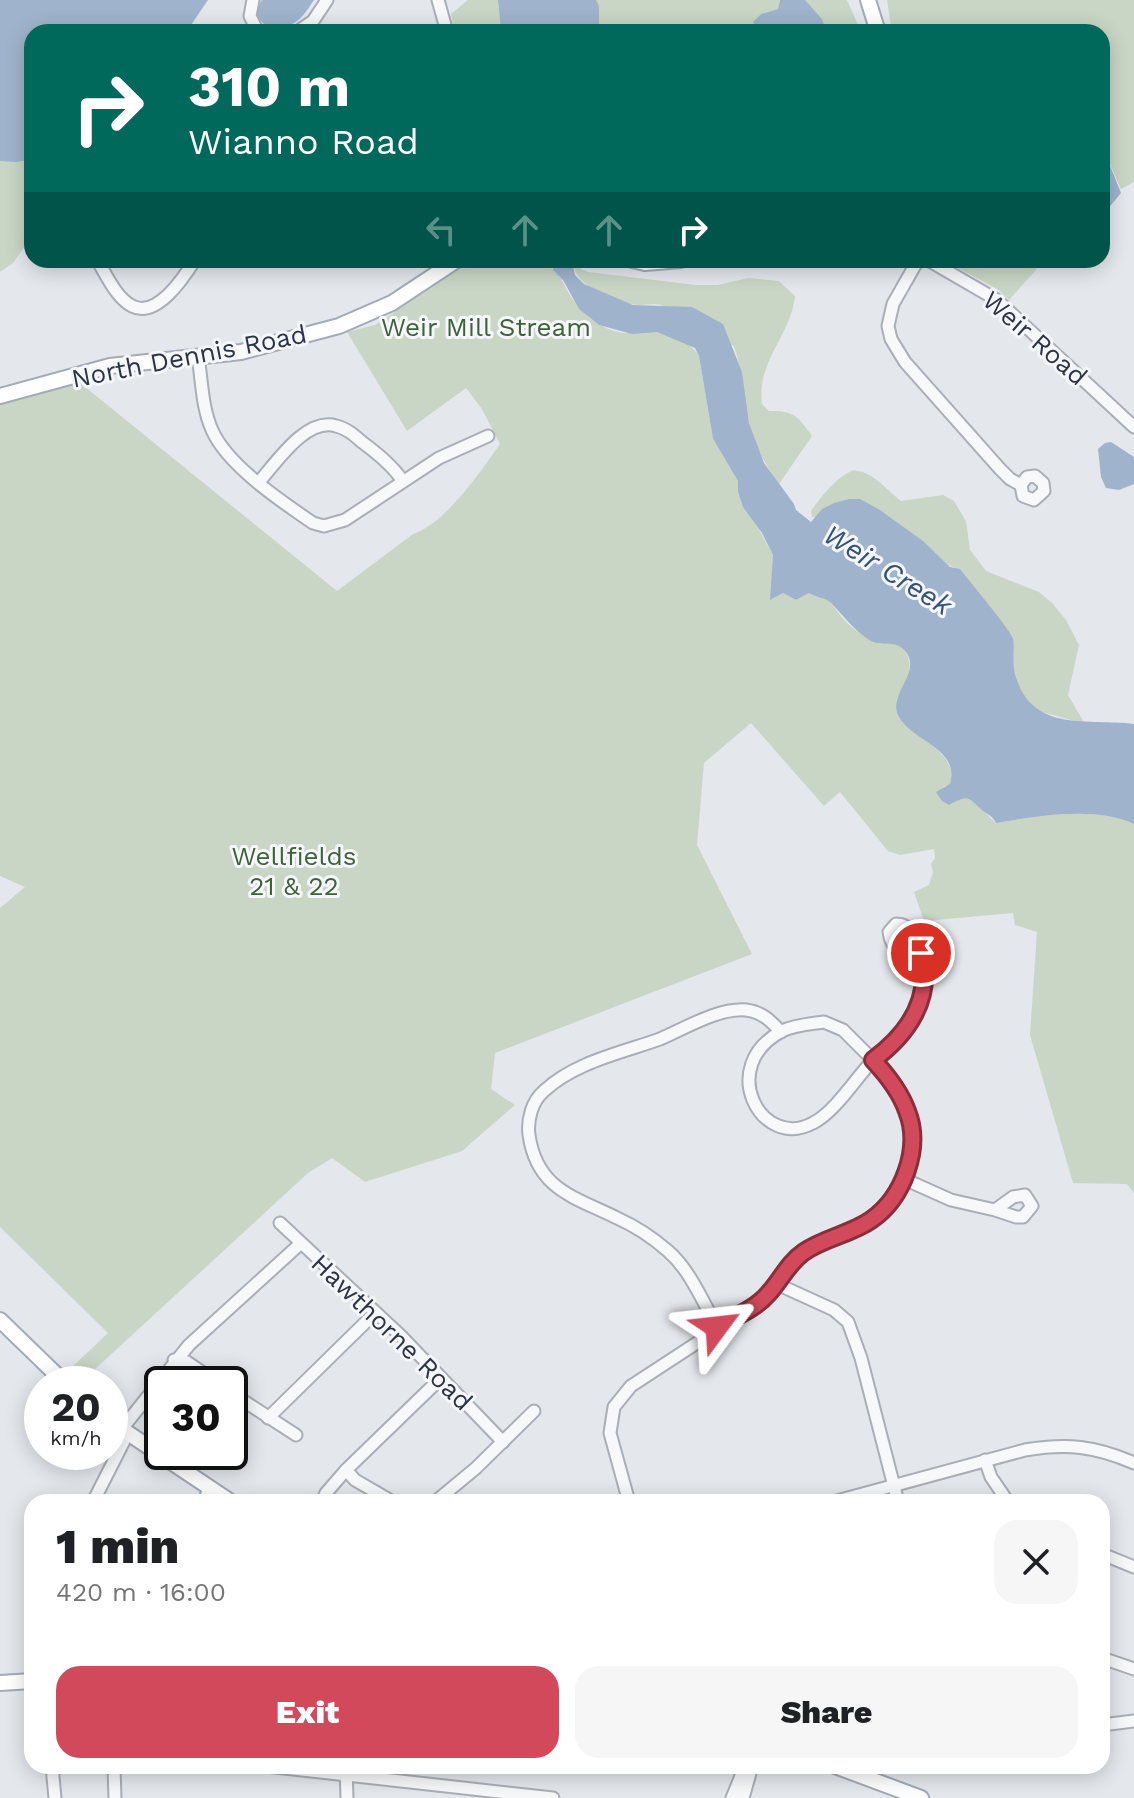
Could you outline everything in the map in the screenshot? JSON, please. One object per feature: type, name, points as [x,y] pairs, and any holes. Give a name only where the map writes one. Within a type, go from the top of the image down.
[{"type":"main road","points":[[868,0],[876,24]]},
{"type":"main road","name":"North Dennis Road","points":[[0,396],[110,366],[254,350],[356,321],[392,303],[445,268]]},
{"type":"main road","points":[[0,1320],[47,1366]]},
{"type":"main road","points":[[128,1433],[219,1494]]},
{"type":"main road","points":[[0,1683],[24,1682]]},
{"type":"main road","points":[[856,1774],[921,1798]]},
{"type":"street","points":[[253,0],[250,16],[254,24]]},
{"type":"street","points":[[309,24],[327,0]]},
{"type":"street","points":[[438,0],[445,24]]},
{"type":"street","points":[[102,268],[120,296],[134,308],[142,309],[173,292],[190,268]]},
{"type":"street","points":[[913,268],[893,304],[888,326],[891,339],[905,362],[993,462],[1021,485]]},
{"type":"street","name":"Weir Road","points":[[942,268],[997,300],[1134,427]]},
{"type":"street","points":[[198,357],[212,432],[227,453],[301,515],[324,526],[345,520],[402,480],[455,449],[488,436]]},
{"type":"street","points":[[259,482],[292,444],[312,428],[325,425],[348,431],[386,461],[402,480]]},
{"type":"street","points":[[627,1494],[610,1433],[614,1407],[631,1386],[761,1301],[803,1252],[869,1221],[890,1201],[904,1179],[912,1149],[909,1114],[892,1081],[873,1060],[843,1030],[824,1022],[794,1026],[781,1032],[754,1057],[747,1076],[750,1096],[756,1106],[780,1126],[799,1127],[817,1122],[873,1060],[898,1038],[914,1016],[925,987],[921,953]]},
{"type":"street","points":[[717,1327],[692,1282],[671,1254],[645,1233],[556,1188],[536,1159],[529,1135],[529,1122],[536,1098],[559,1080],[594,1061],[706,1019],[733,1010],[749,1010],[764,1015],[781,1032]]},
{"type":"street","points":[[904,1179],[951,1200],[995,1210]]},
{"type":"street","name":"Hawthorne Road","points":[[280,1223],[401,1336],[503,1442]]},
{"type":"street","points":[[128,1412],[174,1360],[300,1244]]},
{"type":"street","points":[[777,1284],[834,1310],[848,1322],[896,1494]]},
{"type":"street","points":[[268,1418],[374,1314]]},
{"type":"street","points":[[174,1360],[193,1366]]},
{"type":"street","points":[[326,1494],[346,1470],[441,1378]]},
{"type":"street","points":[[248,1404],[296,1435]]},
{"type":"street","points":[[444,1494],[534,1411]]},
{"type":"street","points":[[864,1494],[1025,1450],[1070,1445],[1132,1457]]},
{"type":"street","points":[[985,1460],[991,1477],[1003,1494]]},
{"type":"street","points":[[97,1494],[109,1470]]},
{"type":"street","points":[[346,1470],[355,1480],[379,1494]]},
{"type":"street","points":[[207,1494],[210,1488]]},
{"type":"street","points":[[1110,1557],[1134,1567]]},
{"type":"street","points":[[1110,1661],[1134,1669]]},
{"type":"street","points":[[1110,1724],[1134,1721]]},
{"type":"street","points":[[53,1774],[55,1798]]},
{"type":"street","points":[[114,1774],[115,1798]]},
{"type":"street","points":[[346,1774],[347,1798]]},
{"type":"street","points":[[369,1774],[553,1798]]},
{"type":"street","points":[[732,1798],[742,1774]]},
{"type":"street","points":[[743,1798],[750,1774]]},
{"type":"green space","points":[[468,0],[498,0],[500,24],[453,24],[451,14]]},
{"type":"green space","points":[[596,0],[780,0],[778,9],[761,14],[754,21],[755,24],[599,24]]},
{"type":"green space","points":[[805,0],[847,0],[858,24],[822,24]]},
{"type":"green space","points":[[887,0],[1134,0],[1134,182],[1121,189],[1110,164],[1110,24],[891,24]]},
{"type":"green space","points":[[24,160],[24,247],[13,263],[0,272],[0,161]]},
{"type":"green space","name":"Wellfields 21 & 22","points":[[461,268],[557,268],[569,294],[595,322],[618,332],[651,332],[686,343],[699,356],[713,439],[738,481],[738,492],[773,555],[771,599],[783,593],[796,600],[809,593],[825,599],[858,632],[872,640],[896,643],[903,650],[908,657],[909,670],[896,701],[948,763],[950,785],[942,787],[963,798],[971,798],[996,823],[1048,815],[1084,814],[1102,815],[1134,824],[1134,1193],[1127,1184],[1073,1183],[1030,1035],[1037,932],[1015,925],[1013,913],[924,921],[914,892],[929,885],[934,849],[900,855],[888,851],[840,792],[824,806],[751,723],[704,763],[697,845],[752,954],[495,1053],[491,1089],[515,1105],[462,1151],[365,1182],[332,1158],[308,1173],[98,1366],[73,1366],[108,1333],[0,1227],[0,908],[25,887],[0,876],[0,403],[79,382],[337,591],[413,534],[437,520],[461,495],[500,444],[482,409],[466,388],[407,431],[347,332],[375,325]]},
{"type":"green space","points":[[574,268],[696,285],[718,285],[748,278],[779,281],[795,296],[787,323],[764,375],[762,404],[769,411],[795,416],[812,436],[779,484],[754,438],[734,346],[663,306],[632,304],[614,299],[578,276]]},
{"type":"green space","points":[[958,268],[1037,268],[1009,300],[999,290]]},
{"type":"green space","points":[[853,470],[873,477],[901,501],[943,495],[954,501],[966,521],[970,550],[986,571],[1039,592],[1052,603],[1066,620],[1079,645],[1068,695],[1085,724],[1035,710],[1019,687],[1014,670],[1013,637],[960,569],[944,562],[911,533],[895,525],[822,509],[816,517],[812,517],[811,511],[825,493]]},
{"type":"water","points":[[0,0],[208,0],[192,24],[24,24],[24,161],[0,161]]},
{"type":"water","points":[[262,0],[314,0],[292,24],[264,24],[256,10]]},
{"type":"water","points":[[498,0],[596,0],[599,6],[599,24],[500,24]]},
{"type":"water","points":[[780,0],[805,0],[824,24],[753,22],[761,14],[778,9]]},
{"type":"water","points":[[1110,166],[1121,193],[1110,206]]},
{"type":"water","name":"Weir Creek","points":[[574,268],[575,275],[584,284],[633,305],[692,307],[723,324],[742,372],[749,423],[764,463],[796,510],[811,522],[822,509],[849,499],[860,499],[880,510],[923,541],[950,567],[960,569],[989,605],[1013,638],[1015,674],[1023,693],[1034,706],[1048,715],[1063,719],[1134,724],[1134,824],[1102,815],[1084,814],[1048,815],[996,823],[970,800],[964,798],[949,805],[942,801],[936,792],[950,784],[948,761],[904,724],[896,707],[910,667],[905,651],[897,645],[871,641],[829,601],[809,593],[796,600],[783,593],[770,600],[773,555],[743,507],[738,481],[713,439],[695,348],[657,332],[632,334],[599,325],[579,309],[563,280],[553,270]]},
{"type":"water","points":[[1111,442],[1134,457],[1134,484],[1119,490],[1106,488],[1101,477],[1098,449]]},
{"type":"route","points":[[717,1327],[761,1301],[803,1252],[869,1221],[890,1201],[904,1179],[912,1149],[909,1114],[892,1081],[873,1060],[898,1038],[914,1016],[925,987],[921,953]]},
{"type":"park label","name":"Weir Mill Stream","points":[[486,327]]}]
